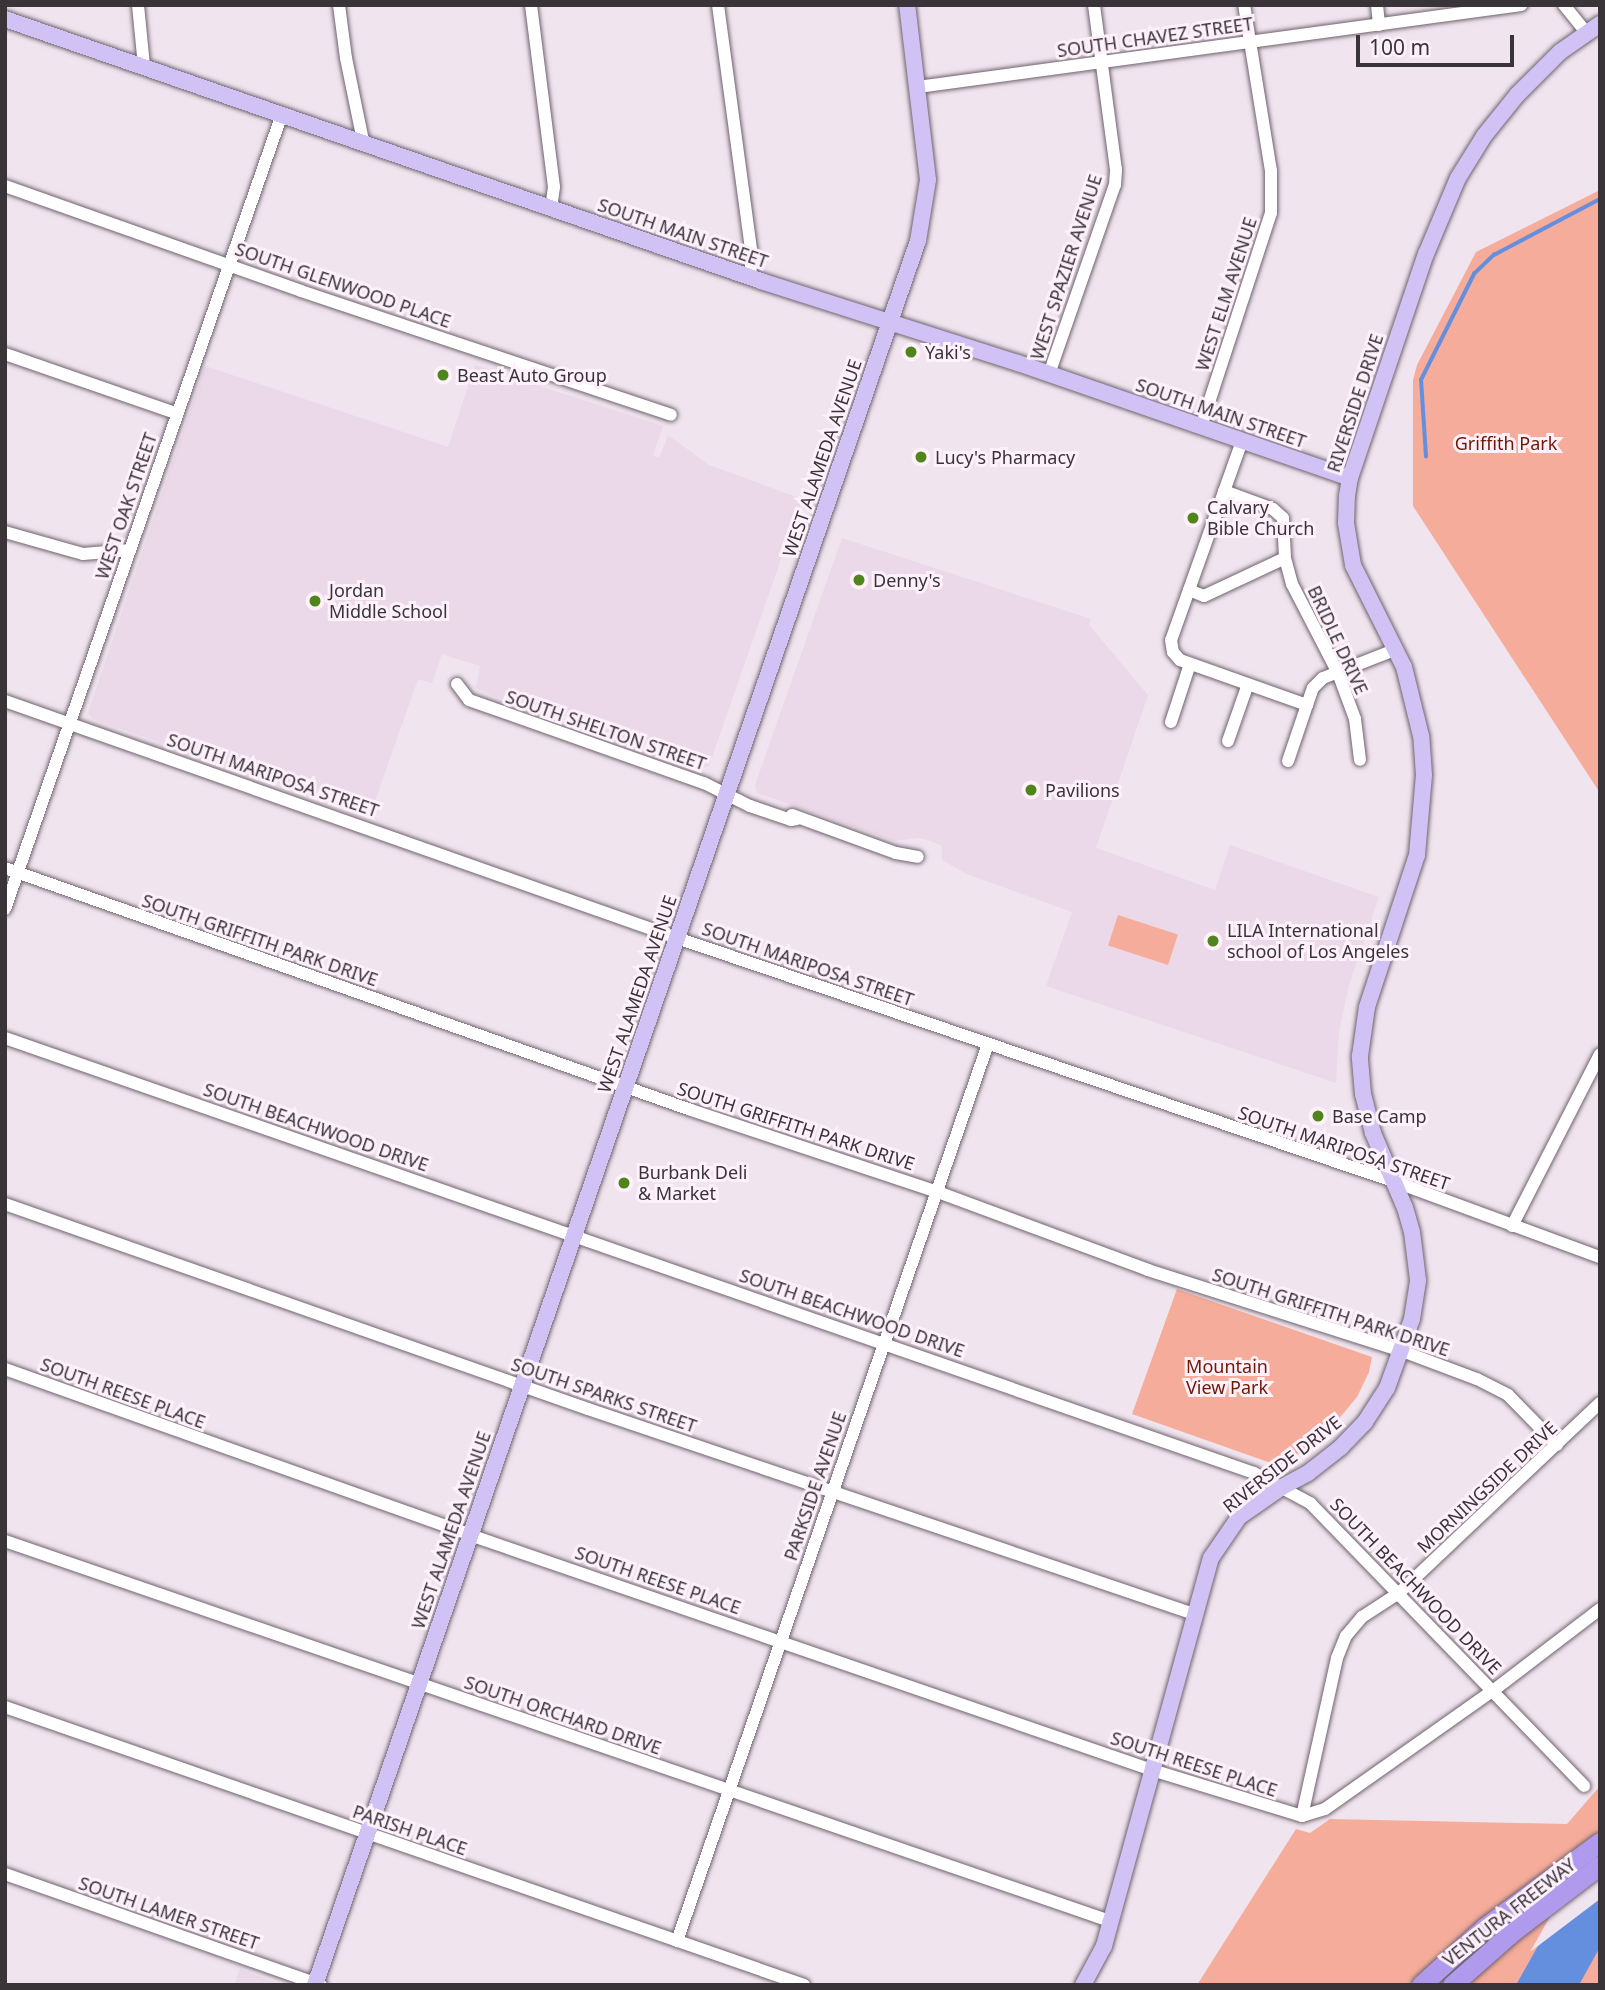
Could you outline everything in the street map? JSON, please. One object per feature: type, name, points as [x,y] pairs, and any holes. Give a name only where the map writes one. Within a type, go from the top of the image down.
[{"type":"highway","name":"VENTURA FREEWAY","points":[[1421,1985],[1485,1927],[1600,1842]]},
{"type":"highway","points":[[1440,1985],[1600,1854]]},
{"type":"highway","points":[[1452,1985],[1550,1902],[1600,1865]]},
{"type":"highway","name":"VENTURA FREEWAY","points":[[1468,1985],[1536,1928],[1600,1880]]},
{"type":"main road","name":"WEST ALAMEDA AVENUE","points":[[317,1984],[366,1834],[918,241],[927,200],[926,154],[907,5]]},
{"type":"main road","name":"SOUTH MAIN STREET","points":[[5,19],[750,276],[1049,373],[1350,478]]},
{"type":"main road","name":"RIVERSIDE DRIVE","points":[[1083,1985],[1101,1955],[1211,1558],[1240,1517],[1282,1487],[1308,1474],[1365,1422],[1387,1388],[1412,1319],[1418,1280],[1412,1232],[1367,1112],[1360,1056],[1367,1007],[1417,855],[1424,802],[1421,736],[1397,649],[1353,565],[1346,523],[1350,478],[1426,254],[1458,178],[1484,136],[1517,95],[1548,63],[1593,28]]},
{"type":"street","points":[[138,5],[144,66]]},
{"type":"street","points":[[339,5],[346,58],[363,141]]},
{"type":"street","points":[[531,5],[554,187],[551,208]]},
{"type":"street","points":[[718,5],[752,256],[750,276]]},
{"type":"street","name":"WEST SPAZIER AVENUE","points":[[1049,373],[1115,185],[1116,170],[1094,5]]},
{"type":"street","name":"WEST ELM AVENUE","points":[[1201,427],[1271,213],[1271,172],[1244,5]]},
{"type":"street","points":[[1377,5],[1379,25]]},
{"type":"street","name":"SOUTH CHAVEZ STREET","points":[[918,87],[1521,5]]},
{"type":"street","points":[[1564,5],[1593,28]]},
{"type":"street","name":"WEST OAK STREET","points":[[5,909],[175,413],[282,114]]},
{"type":"street","name":"SOUTH GLENWOOD PLACE","points":[[5,186],[671,415]]},
{"type":"street","points":[[5,354],[175,413]]},
{"type":"street","points":[[1242,441],[1171,640],[1173,652],[1180,660],[1307,705]]},
{"type":"street","name":"BRIDLE DRIVE","points":[[1224,491],[1279,512],[1283,518],[1285,558],[1298,600],[1338,673],[1355,719],[1360,760]]},
{"type":"street","points":[[5,532],[83,554],[130,550]]},
{"type":"street","points":[[1189,590],[1204,596],[1285,558]]},
{"type":"street","points":[[1288,761],[1307,705],[1318,682],[1397,649]]},
{"type":"street","points":[[1171,722],[1190,663]]},
{"type":"street","name":"SOUTH SHELTON STREET","points":[[457,684],[469,699],[726,792],[790,820],[797,819],[896,853],[918,857]]},
{"type":"street","points":[[1228,741],[1248,684]]},
{"type":"street","name":"SOUTH MARIPOSA STREET","points":[[5,701],[677,938],[1393,1181],[1600,1258]]},
{"type":"street","name":"SOUTH GRIFFITH PARK DRIVE","points":[[5,868],[625,1086],[935,1191],[1148,1270],[1402,1351],[1500,1389],[1557,1445]]},
{"type":"street","name":"SOUTH BEACHWOOD DRIVE","points":[[5,1038],[1244,1468],[1310,1503],[1494,1690],[1584,1786]]},
{"type":"street","name":"PARKSIDE AVENUE","points":[[677,1941],[988,1044]]},
{"type":"street","points":[[1512,1226],[1600,1054]]},
{"type":"street","name":"SOUTH SPARKS STREET","points":[[5,1204],[521,1386],[1194,1614]]},
{"type":"street","name":"SOUTH REESE PLACE","points":[[5,1369],[470,1535],[1152,1770],[1302,1816]]},
{"type":"street","name":"MORNINGSIDE DRIVE","points":[[1302,1816],[1338,1658],[1346,1636],[1362,1617],[1399,1593],[1600,1403]]},
{"type":"street","name":"SOUTH ORCHARD DRIVE","points":[[5,1541],[1110,1921]]},
{"type":"street","points":[[1302,1816],[1325,1809],[1494,1690],[1600,1609]]},
{"type":"street","name":"PARISH PLACE","points":[[5,1707],[804,1985]]},
{"type":"street","name":"SOUTH LAMER STREET","points":[[5,1874],[317,1984]]},
{"type":"shaded area","points":[[475,365],[663,426],[653,455],[659,458],[668,435],[709,465],[802,499],[709,766],[702,768],[494,696],[476,688],[480,666],[442,654],[432,683],[418,679],[370,815],[93,719],[88,713],[205,366],[448,447]]},
{"type":"shaded area","points":[[842,538],[1091,619],[1089,625],[1148,695],[1096,848],[1215,890],[1230,845],[1379,897],[1349,985],[1339,1032],[1336,1083],[1046,986],[1072,912],[967,874],[942,860],[942,846],[931,841],[919,838],[894,841],[757,793],[755,785]]},
{"type":"shaded area","points":[[240,1969],[281,1985],[234,1985]]},
{"type":"green space","name":"Griffith Park","points":[[1600,190],[1600,793],[1413,506],[1413,380],[1417,365],[1476,252]]},
{"type":"green space","points":[[1118,915],[1178,934],[1168,965],[1108,945]]},
{"type":"green space","name":"Mountain View Park","points":[[1177,1289],[1372,1357],[1369,1372],[1357,1397],[1321,1440],[1282,1464],[1271,1463],[1132,1414]]},
{"type":"green space","points":[[1600,1786],[1600,1985],[1197,1985],[1296,1829],[1310,1833],[1330,1819],[1567,1824]]},
{"type":"water","points":[[1600,1836],[1600,1947],[1579,1985],[1516,1985]]},
{"type":"pier","points":[[1600,1832],[1600,1899],[1530,1952],[1597,1834]]},
{"type":"waterway","points":[[1426,457],[1421,380],[1474,274],[1494,255],[1600,199]]},
{"type":"place","name":"Yaki's","points":[[911,352]]},
{"type":"place","name":"Beast Auto Group","points":[[443,375]]},
{"type":"place","name":"Lucy's Pharmacy","points":[[921,457]]},
{"type":"place","name":"Calvary Bible Church","points":[[1193,518]]},
{"type":"place","name":"Denny's","points":[[859,580]]},
{"type":"place","name":"Jordan Middle School","points":[[315,601]]},
{"type":"place","name":"Pavilions","points":[[1031,790]]},
{"type":"place","name":"LILA International school of Los Angeles","points":[[1213,941]]},
{"type":"place","name":"Base Camp","points":[[1318,1116]]},
{"type":"place","name":"Burbank Deli & Market","points":[[624,1183]]}]
